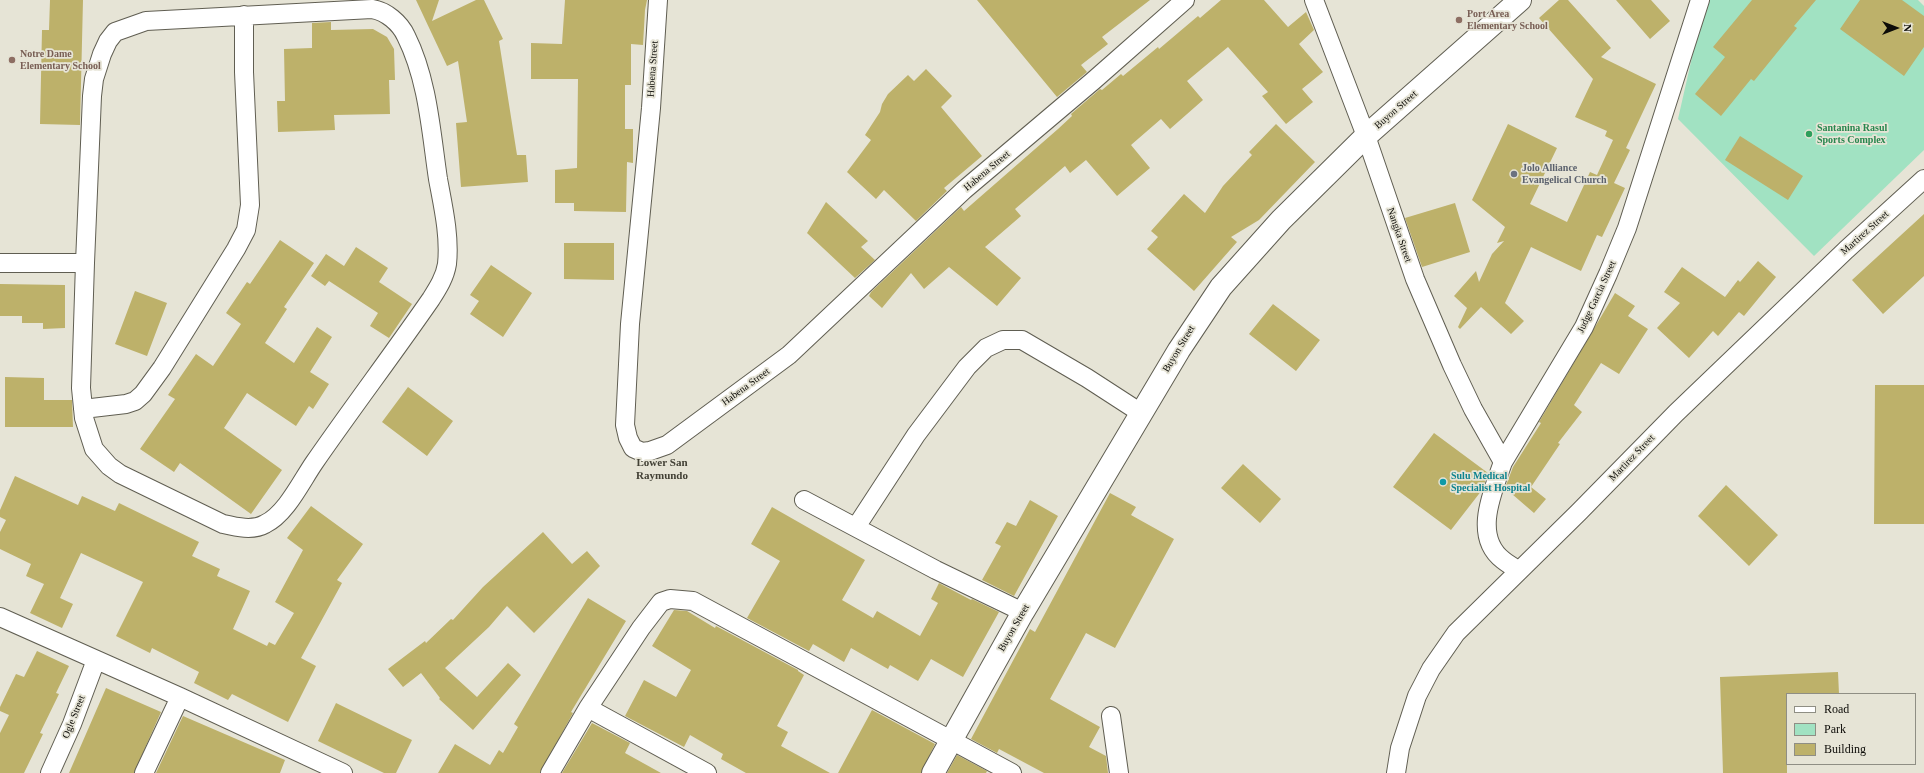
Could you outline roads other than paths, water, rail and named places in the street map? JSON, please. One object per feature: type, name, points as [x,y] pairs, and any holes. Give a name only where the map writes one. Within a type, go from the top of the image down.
[{"type":"main road","name":"Buyon Street","points":[[933,773],[1023,612],[1190,331],[1221,287],[1281,220],[1366,136],[1520,0]]},
{"type":"street","name":"Habena Street","points":[[658,0],[651,108],[630,324],[625,425],[628,438],[633,448],[642,452],[650,452],[667,445],[789,355],[964,190],[1093,81],[1185,0]]},
{"type":"street","name":"Nangka Street","points":[[1314,0],[1366,136],[1415,279],[1452,365],[1473,409],[1503,462]]},
{"type":"street","name":"Judge Garcia Street","points":[[1518,570],[1502,560],[1490,541],[1486,529],[1488,510],[1503,462],[1584,327],[1608,274],[1627,228],[1700,0]]},
{"type":"street","points":[[372,9],[382,10],[402,29],[412,50],[421,76],[435,156],[447,254],[445,274],[442,282],[389,359],[313,464],[295,493],[271,521],[264,525],[250,527],[223,524],[120,474],[100,458],[94,449],[86,427],[83,408],[82,388],[85,263],[92,96],[98,65],[108,41],[115,32],[146,21],[372,9]]},
{"type":"street","points":[[83,408],[126,404],[143,394],[236,249],[246,230],[250,205],[244,72],[244,15]]},
{"type":"street","name":"Martirez Street","points":[[1396,773],[1400,748],[1408,719],[1431,668],[1456,633],[1518,570],[1579,512],[1682,407],[1846,250],[1924,179]]},
{"type":"street","points":[[0,263],[85,263]]},
{"type":"street","points":[[856,527],[916,435],[967,367],[986,348],[1003,340],[1022,340],[1088,378],[1141,413]]},
{"type":"street","points":[[804,500],[936,570],[1023,612]]},
{"type":"street","points":[[550,773],[588,708],[641,628],[661,602],[670,599],[680,599],[693,601],[1012,773]]},
{"type":"street","points":[[0,617],[180,697],[343,773]]},
{"type":"street","name":"Ogle Street","points":[[50,773],[72,724],[96,660]]},
{"type":"street","points":[[144,773],[180,697]]},
{"type":"street","points":[[588,708],[707,773]]},
{"type":"street","points":[[1111,716],[1119,773]]},
{"type":"place","name":"Port Area Elementary School","points":[[1459,20]]},
{"type":"place","name":"Notre Dame Elementary School","points":[[12,60]]},
{"type":"place","name":"Santanina Rasul Sports Complex","points":[[1809,134]]},
{"type":"place","name":"Jolo Alliance Evangelical Church","points":[[1514,174]]},
{"type":"place","name":"Sulu Medical Specialist Hospital","points":[[1443,482]]},
{"type":"district","name":"Lower San Raymundo","points":[[662,469]]}]
